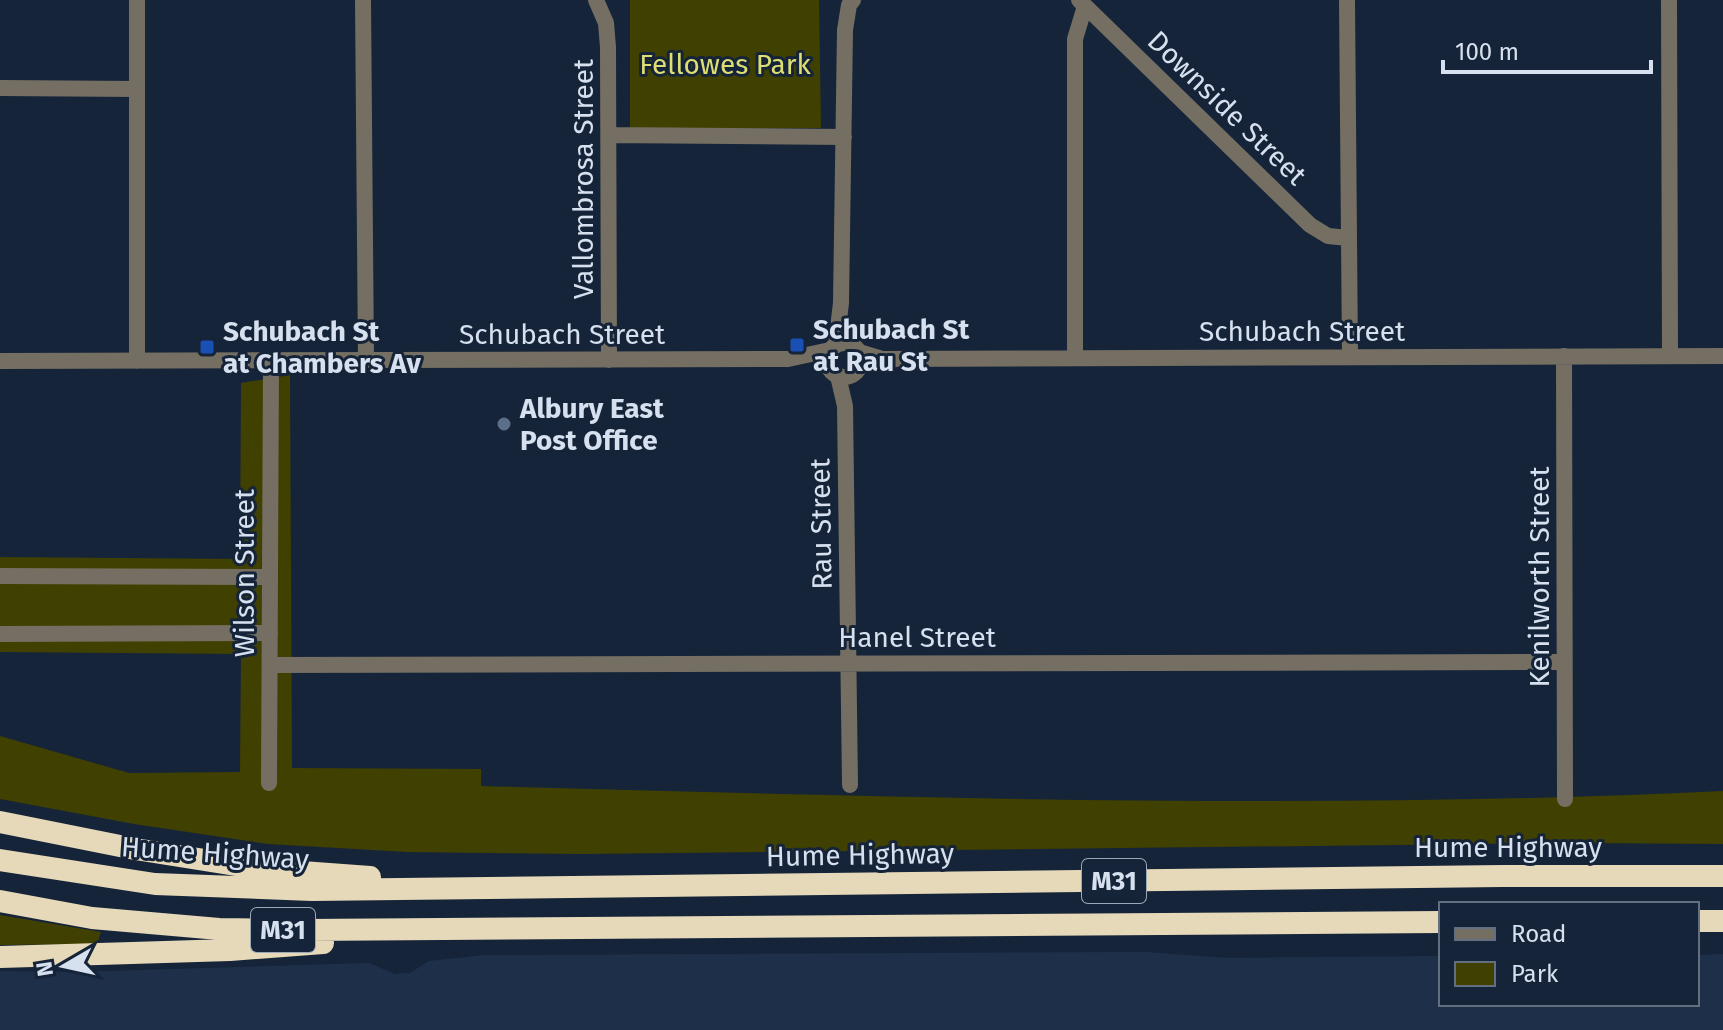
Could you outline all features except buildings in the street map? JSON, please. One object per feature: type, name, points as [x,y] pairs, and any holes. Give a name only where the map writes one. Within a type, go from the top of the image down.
[{"type":"highway","points":[[0,822],[135,849],[261,869],[505,889]]},
{"type":"highway","name":"Hume Highway","points":[[0,860],[155,884],[312,890],[1723,876]]},
{"type":"highway","name":"M31","points":[[0,901],[92,918],[219,929],[1439,922]]},
{"type":"highway","points":[[1699,921],[1723,921]]},
{"type":"highway","points":[[0,957],[230,950],[568,927]]},
{"type":"street","points":[[137,0],[137,361]]},
{"type":"street","points":[[363,0],[366,360]]},
{"type":"street","points":[[1347,0],[1350,357]]},
{"type":"street","points":[[1669,0],[1670,356]]},
{"type":"street","name":"Vallombrosa Street","points":[[598,1],[606,23],[608,47],[609,360]]},
{"type":"street","name":"Rau Street","points":[[849,2],[845,30],[841,303],[850,785]]},
{"type":"street","points":[[1075,357],[1075,39],[1082,3]]},
{"type":"street","name":"Downside Street","points":[[1082,3],[1310,225],[1328,236],[1348,238]]},
{"type":"street","points":[[0,88],[136,89]]},
{"type":"street","points":[[609,135],[844,137]]},
{"type":"street","name":"Kenilworth Street","points":[[1564,356],[1565,799]]},
{"type":"street","name":"Schubach Street","points":[[0,361],[1723,356]]},
{"type":"street","name":"Wilson Street","points":[[269,783],[271,362]]},
{"type":"street","points":[[0,576],[270,577]]},
{"type":"street","points":[[0,634],[270,633]]},
{"type":"street","name":"Hanel Street","points":[[270,665],[1564,662]]},
{"type":"shaded area","points":[[1147,952],[1227,958],[1439,956],[1439,1006],[1699,1006],[1699,955],[1723,954],[1723,1030],[0,1030],[0,971],[74,972],[369,963],[395,974],[410,973],[429,961],[484,955]]},
{"type":"green space","name":"Fellowes Park","points":[[630,0],[819,0],[821,128],[630,129]]},
{"type":"green space","points":[[290,375],[292,768],[481,769],[481,786],[947,798],[1413,800],[1723,791],[1723,844],[582,854],[407,852],[268,844],[134,824],[0,799],[0,736],[129,773],[240,772],[241,654],[0,652],[0,557],[240,559],[241,383]]},
{"type":"green space","points":[[0,915],[101,932],[97,944],[0,945]]},
{"type":"place","name":"Schubach St at Rau St","points":[[797,345]]},
{"type":"place","name":"Schubach St at Chambers Av","points":[[207,347]]},
{"type":"place","name":"Albury East Post Office","points":[[504,424]]}]
